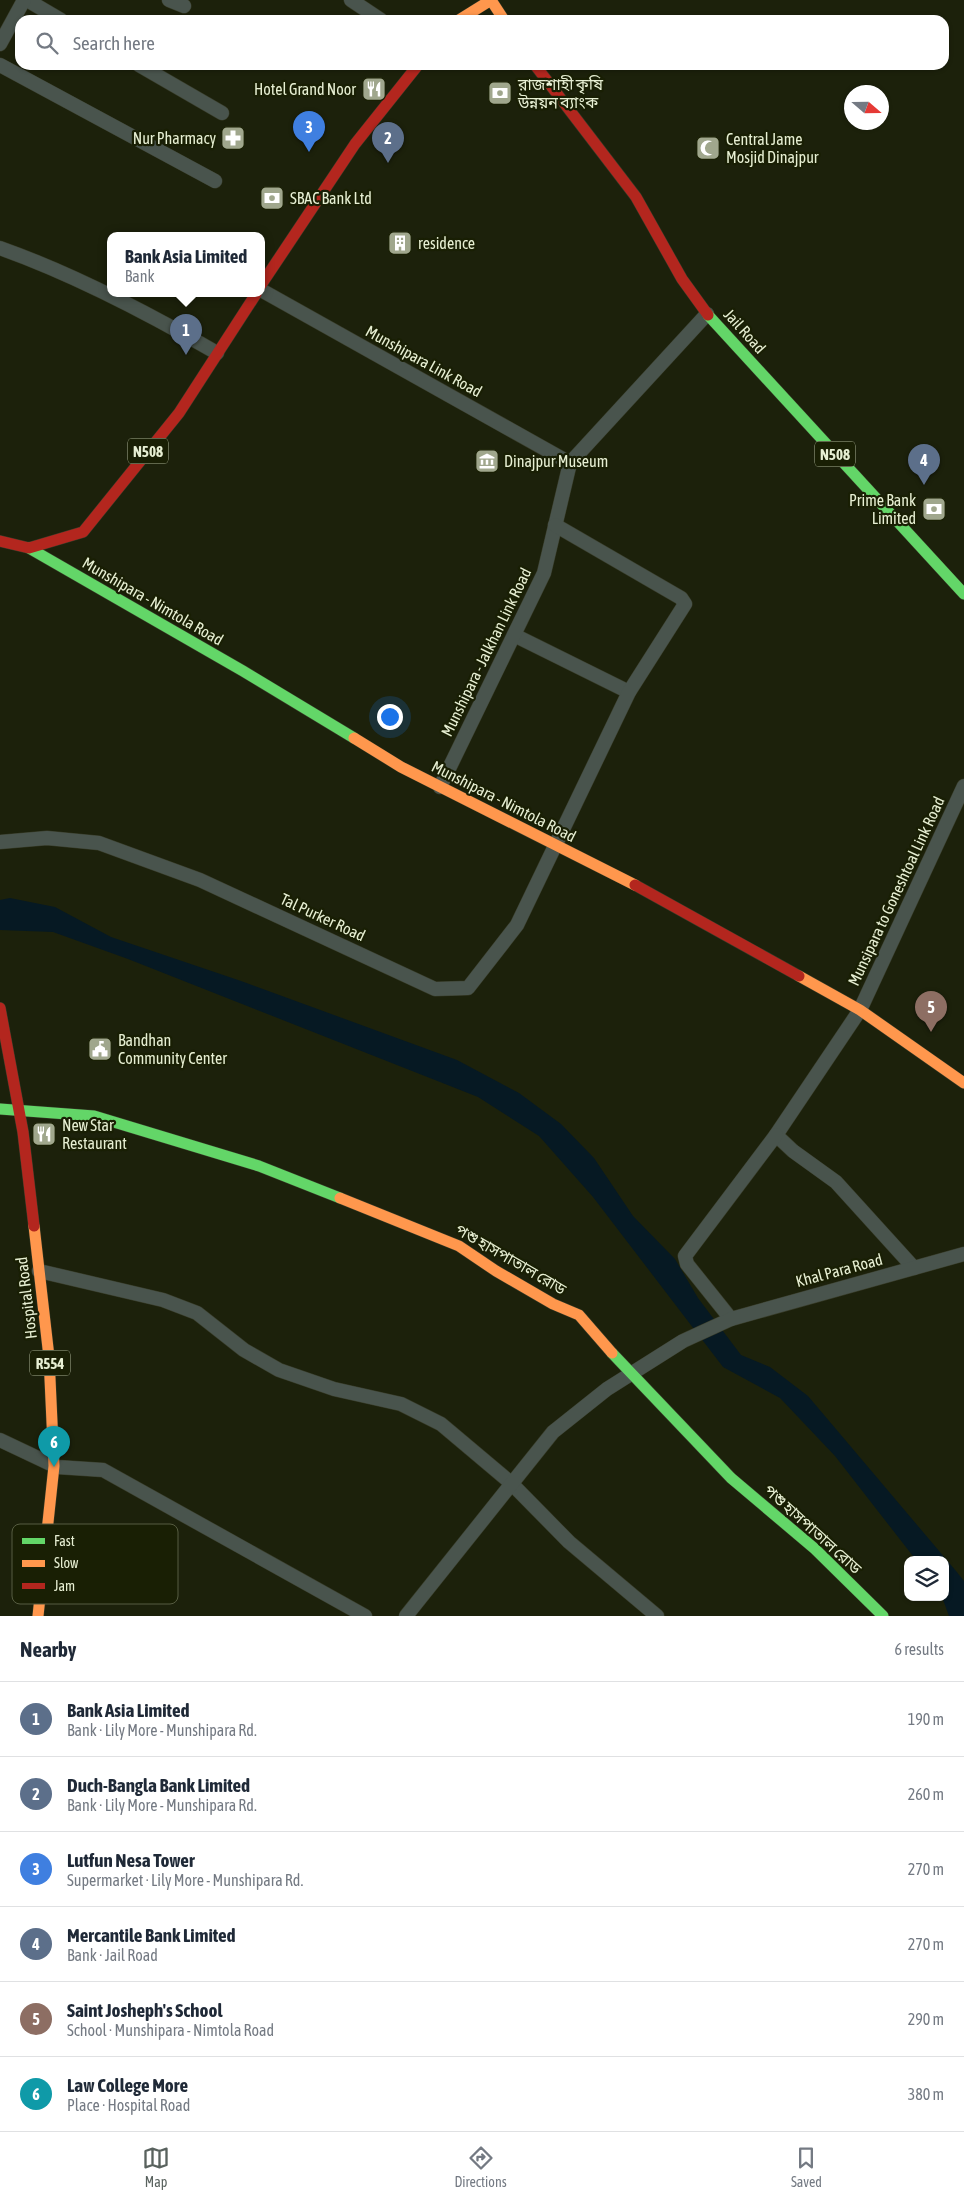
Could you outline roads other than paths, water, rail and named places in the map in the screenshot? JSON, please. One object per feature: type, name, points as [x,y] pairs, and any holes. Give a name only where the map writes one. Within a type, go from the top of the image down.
[{"type":"main road","points":[[467,15],[491,0],[501,15]]},
{"type":"main road","points":[[265,279],[309,210],[386,100],[413,70]]},
{"type":"main road","name":"Jail Road","points":[[539,70],[636,197],[682,279],[707,314],[964,594]]},
{"type":"main road","name":"N508","points":[[0,541],[29,548],[84,532],[179,413],[254,297]]},
{"type":"main road","name":"Munshipara - Nimtola Road","points":[[29,548],[242,671],[401,767],[646,891],[860,1010],[964,1083]]},
{"type":"main road","name":"Hospital Road","points":[[0,1008],[23,1132],[49,1357],[54,1466],[48,1524]]},
{"type":"main road","name":"পশু হাসপাতাল রোড","points":[[0,1109],[94,1116],[259,1166],[458,1246],[553,1304],[579,1315],[631,1374],[730,1478],[815,1549],[882,1616]]},
{"type":"street","points":[[16,15],[25,0],[52,15]]},
{"type":"street","points":[[169,0],[184,6]]},
{"type":"street","points":[[351,0],[374,15]]},
{"type":"street","points":[[0,44],[15,18]]},
{"type":"street","points":[[0,65],[215,181]]},
{"type":"street","points":[[148,70],[222,113]]},
{"type":"street","points":[[0,248],[45,264],[107,295]]},
{"type":"street","name":"Munshipara Link Road","points":[[265,292],[570,463]]},
{"type":"street","points":[[112,297],[217,354]]},
{"type":"street","name":"Munshipara - Jalkhan Link Road","points":[[440,787],[544,572],[570,463],[707,314]]},
{"type":"street","points":[[555,525],[684,600],[685,604],[629,692],[555,845]]},
{"type":"street","points":[[514,635],[629,692]]},
{"type":"street","name":"Munsipara to Goneshtoal Link Road","points":[[728,1321],[687,1264],[685,1256],[776,1134],[860,1010],[964,786]]},
{"type":"street","name":"Tal Purker Road","points":[[0,842],[47,838],[99,843],[200,880],[435,989],[468,988],[517,925],[555,845]]},
{"type":"street","points":[[776,1134],[793,1151],[836,1182],[914,1268]]},
{"type":"street","name":"Khal Para Road","points":[[406,1616],[553,1432],[607,1389],[683,1341],[728,1321],[964,1254]]},
{"type":"street","points":[[39,1271],[164,1300],[197,1313],[244,1350],[279,1370],[334,1389],[401,1404],[441,1424],[511,1483],[569,1542],[657,1616]]},
{"type":"street","points":[[0,1440],[54,1466],[103,1470],[365,1616]]},
{"type":"water","points":[[10,898],[55,907],[111,937],[241,981],[457,1060],[519,1093],[561,1124],[594,1158],[633,1216],[675,1259],[698,1298],[741,1355],[770,1367],[808,1396],[943,1556],[913,1556],[835,1456],[780,1398],[723,1367],[593,1197],[539,1136],[478,1097],[128,959],[53,932],[0,930],[0,900]]},
{"type":"water","points":[[949,1563],[964,1581],[964,1616],[949,1616],[943,1601],[949,1601]]},
{"type":"place","name":"Hotel Grand Noor","points":[[374,89]]},
{"type":"place","name":"রাজশাহী কৃষি উন্নয়ন ব্যাংক","points":[[500,93]]},
{"type":"place","name":"Nur Pharmacy","points":[[233,138]]},
{"type":"place","name":"Central Jame Mosjid Dinajpur","points":[[708,148]]},
{"type":"place","name":"Lutfun Nesa Tower","points":[[309,152]]},
{"type":"place","name":"Duch-Bangla Bank Limited","points":[[388,163]]},
{"type":"place","name":"SBAC Bank Ltd","points":[[272,198]]},
{"type":"place","name":"residence","points":[[400,243]]},
{"type":"place","name":"Bank Asia Limited","points":[[186,355]]},
{"type":"place","name":"Dinajpur Museum","points":[[487,461]]},
{"type":"place","name":"Mercantile Bank Limited","points":[[924,485]]},
{"type":"place","name":"Prime Bank Limited","points":[[934,509]]},
{"type":"place","name":"Saint Josheph's School","points":[[931,1032]]},
{"type":"place","name":"Bandhan Community Center","points":[[100,1049]]},
{"type":"place","name":"New Star Restaurant","points":[[44,1134]]},
{"type":"place","name":"Law College More","points":[[54,1467]]}]
